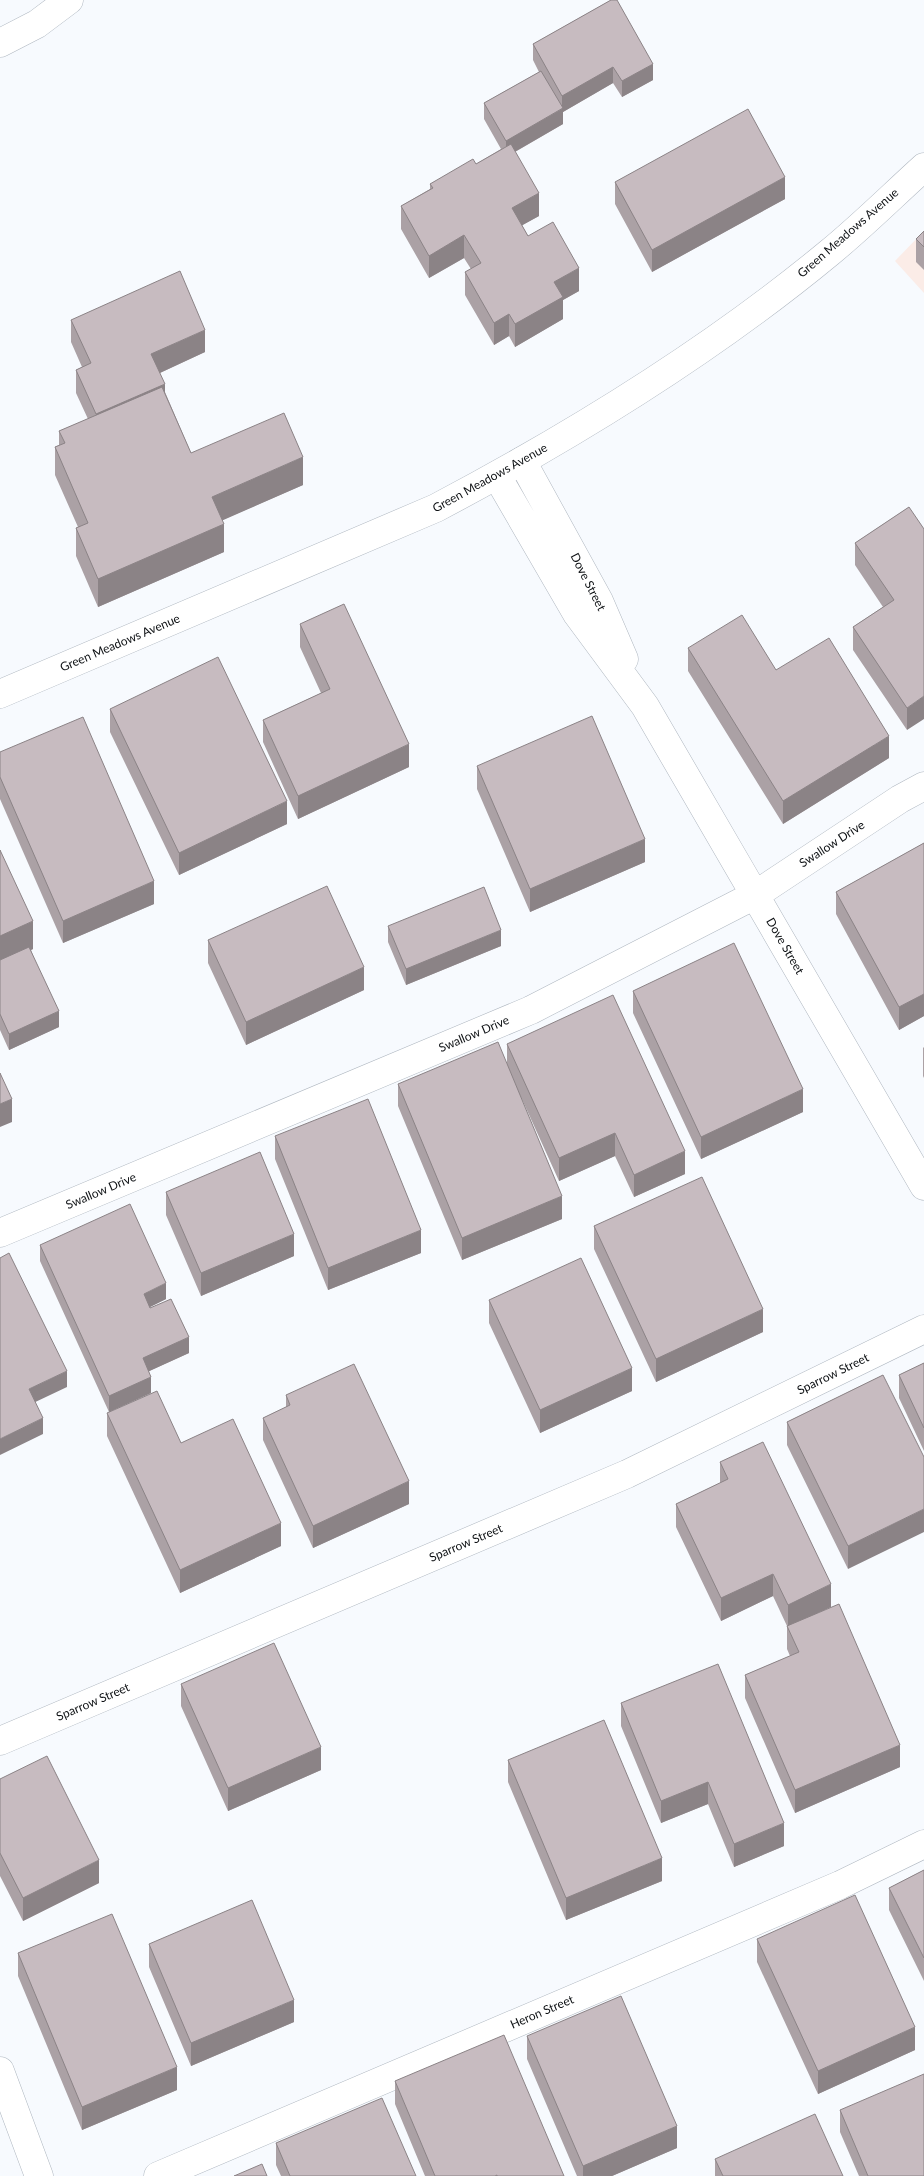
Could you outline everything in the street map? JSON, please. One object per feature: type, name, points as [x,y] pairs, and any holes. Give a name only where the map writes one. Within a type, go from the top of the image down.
[{"type":"street","points":[[0,43],[37,24],[69,0]]},
{"type":"street","name":"Green Meadows Avenue","points":[[0,694],[436,508],[497,476],[619,405],[714,341],[829,253],[924,167]]},
{"type":"street","name":"Dove Street","points":[[522,461],[599,601],[645,706]]},
{"type":"street","name":"Dove Street","points":[[497,476],[578,614],[645,706],[924,1186]]},
{"type":"street","name":"Swallow Drive","points":[[0,1233],[531,1010],[755,894],[900,799],[924,786]]},
{"type":"street","name":"Sparrow Street","points":[[0,1741],[627,1474],[924,1329]]},
{"type":"street","name":"Heron Street","points":[[158,2176],[840,1885],[924,1844]]},
{"type":"street","points":[[0,2071],[39,2176]]},
{"type":"shaded area","points":[[924,231],[924,293],[895,261]]},
{"type":"building","points":[[611,0],[617,0],[653,64],[622,81],[613,67],[562,96],[533,44]]},
{"type":"building","points":[[541,71],[563,108],[506,141],[484,103]]},
{"type":"building","points":[[748,109],[785,177],[652,250],[615,182]]},
{"type":"building","points":[[511,144],[539,193],[512,208],[528,236],[553,222],[579,268],[554,282],[563,297],[515,324],[509,314],[494,323],[465,272],[481,263],[464,235],[429,256],[401,206],[433,188],[430,184],[473,159],[476,164]]},
{"type":"building","points":[[924,231],[924,247],[916,239]]},
{"type":"building","points":[[180,271],[205,330],[151,354],[165,384],[96,414],[76,370],[91,363],[71,320]]},
{"type":"building","points":[[162,387],[191,453],[284,413],[303,457],[212,497],[224,524],[98,579],[76,528],[88,523],[55,447],[65,443],[59,431]]},
{"type":"building","points":[[909,507],[924,529],[924,696],[907,708],[853,627],[894,600],[855,543]]},
{"type":"building","points":[[344,604],[409,744],[298,796],[263,720],[330,689],[300,624]]},
{"type":"building","points":[[742,615],[776,670],[829,638],[889,736],[783,801],[688,648]]},
{"type":"building","points":[[218,657],[287,801],[179,853],[110,709]]},
{"type":"building","points":[[592,716],[645,839],[530,889],[477,766]]},
{"type":"building","points":[[83,717],[154,881],[63,921],[0,777],[0,752]]},
{"type":"building","points":[[924,843],[924,994],[899,1007],[836,892]]},
{"type":"building","points":[[0,850],[33,921],[0,936]]},
{"type":"building","points":[[327,886],[364,967],[246,1022],[208,940]]},
{"type":"building","points":[[484,887],[501,930],[406,969],[388,926]]},
{"type":"building","points":[[734,943],[803,1089],[701,1137],[633,991]]},
{"type":"building","points":[[29,947],[59,1011],[9,1034],[0,1014],[0,960]]},
{"type":"building","points":[[613,995],[685,1151],[634,1175],[615,1133],[559,1158],[507,1044]]},
{"type":"building","points":[[498,1042],[562,1196],[462,1238],[398,1084]]},
{"type":"building","points":[[0,1073],[12,1099],[0,1104]]},
{"type":"building","points":[[368,1099],[421,1230],[328,1268],[275,1136]]},
{"type":"building","points":[[260,1152],[294,1234],[201,1273],[166,1192]]},
{"type":"building","points":[[702,1177],[763,1309],[656,1359],[594,1226]]},
{"type":"building","points":[[130,1204],[166,1283],[144,1294],[150,1308],[171,1299],[189,1337],[143,1358],[151,1377],[109,1396],[40,1245]]},
{"type":"building","points":[[9,1253],[67,1371],[29,1389],[43,1418],[0,1439],[0,1258]]},
{"type":"building","points":[[581,1258],[632,1368],[540,1410],[489,1300]]},
{"type":"building","points":[[924,1363],[924,1428],[899,1375]]},
{"type":"building","points":[[354,1364],[409,1481],[313,1526],[263,1418],[290,1405],[286,1395]]},
{"type":"building","points":[[883,1375],[924,1457],[924,1509],[848,1546],[787,1422]]},
{"type":"building","points":[[157,1391],[181,1443],[233,1419],[281,1523],[180,1570],[107,1413]]},
{"type":"building","points":[[763,1442],[831,1584],[788,1605],[773,1574],[721,1598],[676,1504],[728,1479],[720,1462]]},
{"type":"building","points":[[839,1604],[900,1745],[795,1790],[745,1675],[799,1652],[787,1626]]},
{"type":"building","points":[[274,1643],[321,1747],[228,1788],[181,1684]]},
{"type":"building","points":[[718,1664],[784,1823],[734,1844],[708,1782],[661,1801],[621,1703]]},
{"type":"building","points":[[604,1720],[662,1858],[566,1898],[508,1760]]},
{"type":"building","points":[[47,1756],[99,1860],[23,1898],[0,1853],[0,1779]]},
{"type":"building","points":[[924,1870],[924,1958],[889,1888]]},
{"type":"building","points":[[855,1895],[915,2027],[818,2071],[757,1939]]},
{"type":"building","points":[[252,1900],[294,2000],[191,2043],[149,1944]]},
{"type":"building","points":[[112,1914],[177,2067],[82,2107],[18,1953]]},
{"type":"building","points":[[621,1996],[677,2126],[583,2166],[527,2036]]},
{"type":"building","points":[[504,2035],[564,2176],[435,2176],[395,2081]]},
{"type":"building","points":[[924,2074],[924,2176],[868,2176],[840,2110]]},
{"type":"building","points":[[382,2098],[416,2176],[290,2176],[276,2143]]},
{"type":"building","points":[[815,2114],[843,2176],[723,2176],[715,2159]]},
{"type":"building","points":[[262,2164],[267,2176],[234,2176]]}]
